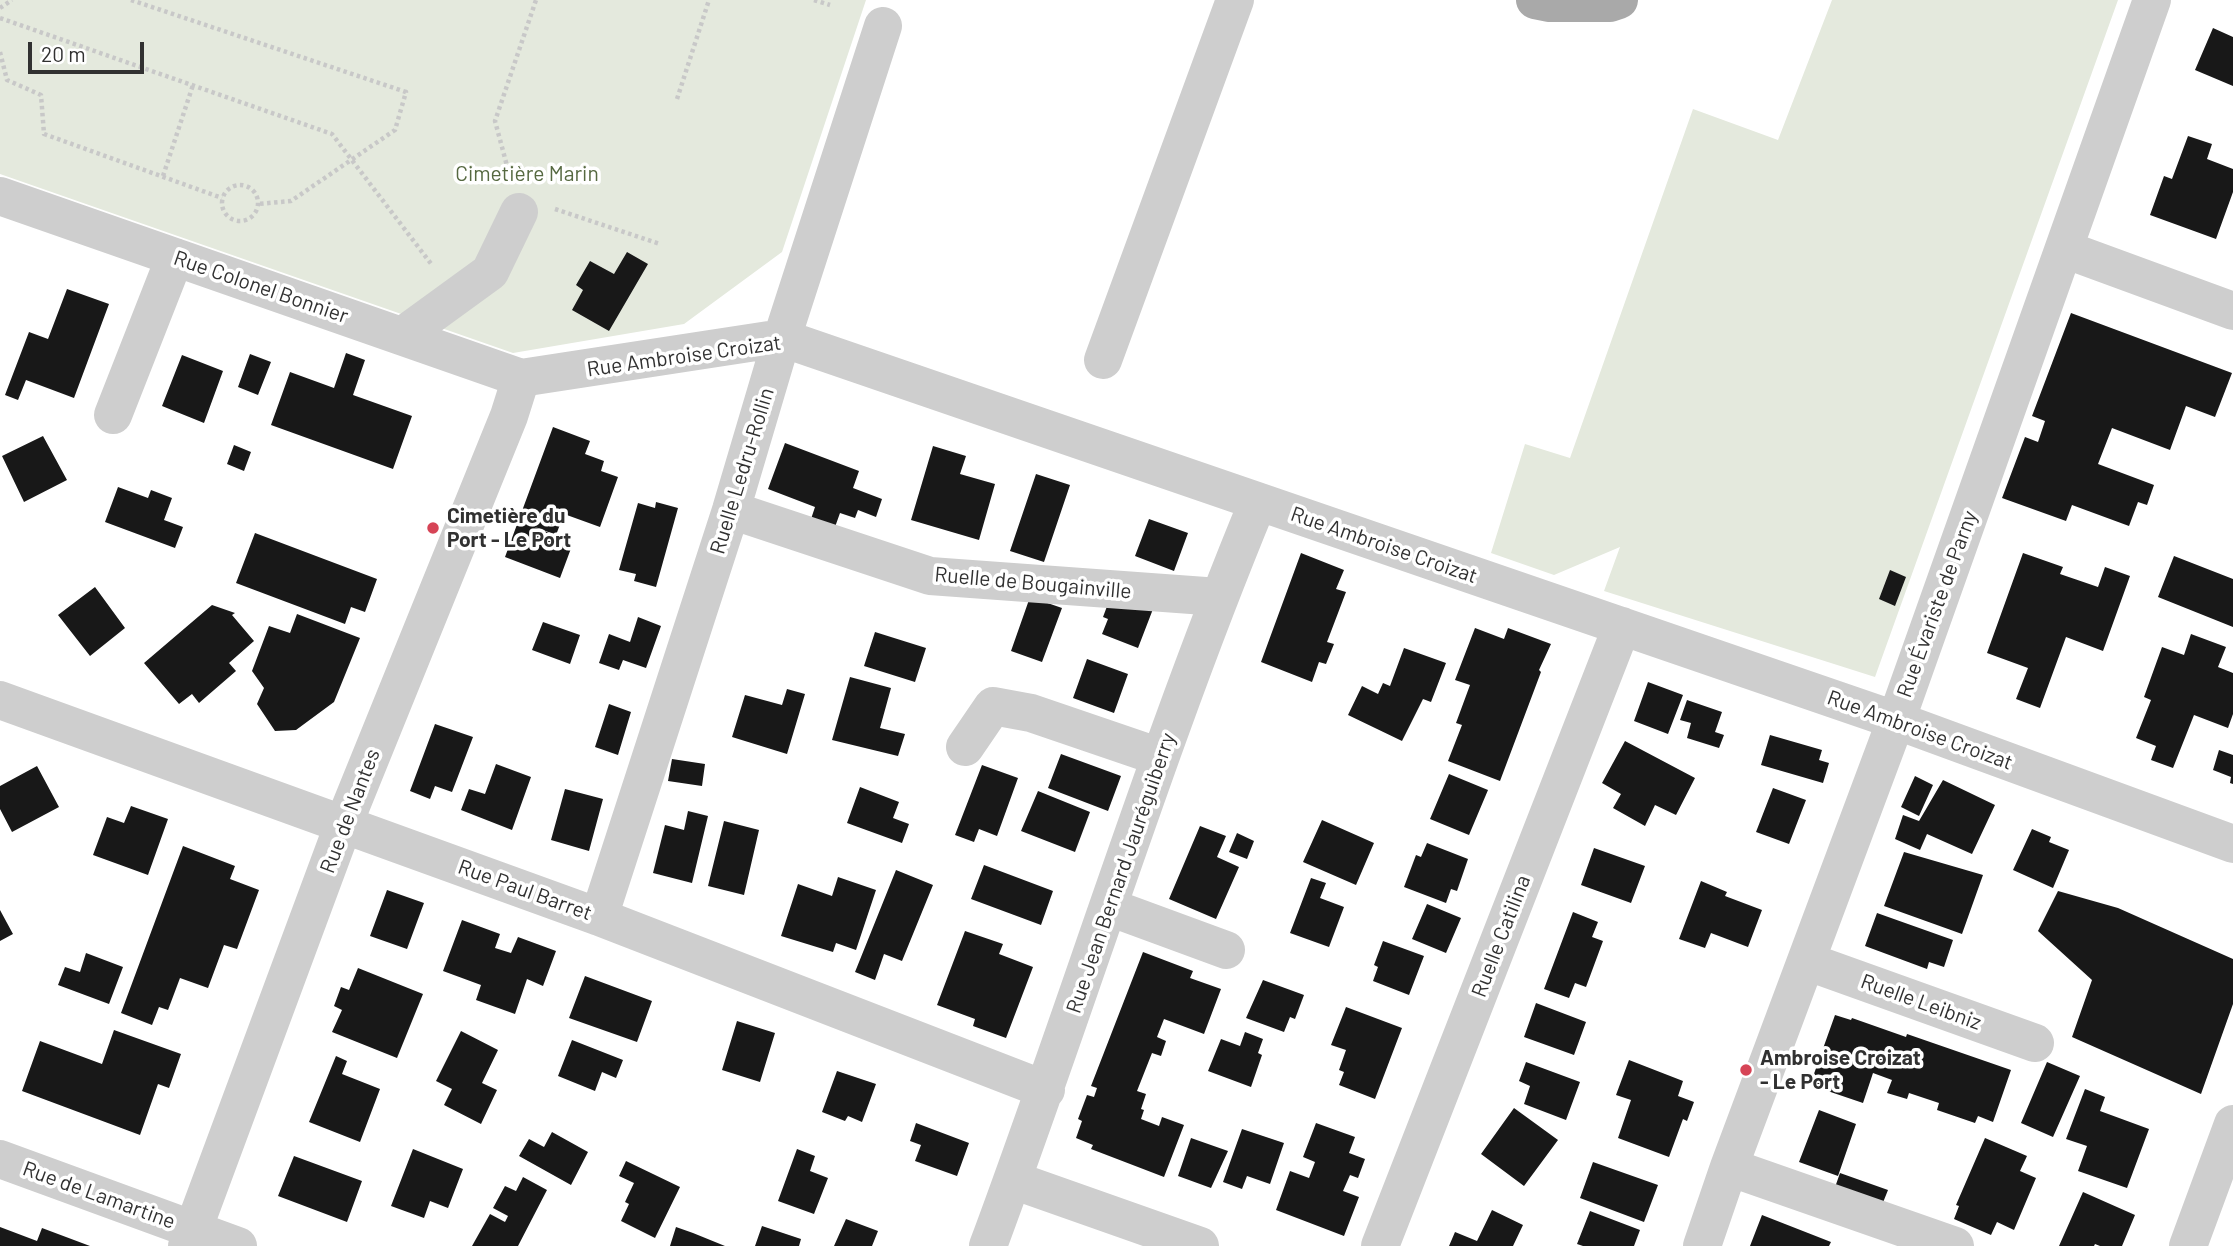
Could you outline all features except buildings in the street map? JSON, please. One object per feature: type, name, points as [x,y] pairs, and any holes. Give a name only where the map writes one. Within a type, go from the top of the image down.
[{"type":"main road","points":[[1535,0],[1550,4],[1610,3],[1619,0]]},
{"type":"street","points":[[1103,360],[1235,0]]},
{"type":"street","name":"Rue Évariste de Parny","points":[[1702,1246],[1895,720],[2152,0]]},
{"type":"street","name":"Ruelle Ledru-Rollin","points":[[599,917],[731,510],[782,338],[883,26]]},
{"type":"street","name":"Rue Colonel Bonnier","points":[[0,196],[521,378]]},
{"type":"street","points":[[402,337],[491,272],[536,211]]},
{"type":"street","points":[[2064,249],[2233,311]]},
{"type":"street","points":[[113,415],[175,257]]},
{"type":"street","name":"Rue Ambroise Croizat","points":[[521,378],[782,338],[1895,720],[2233,844]]},
{"type":"street","name":"Rue de Nantes","points":[[190,1238],[344,823],[504,429],[521,378]]},
{"type":"street","name":"Rue Jean Bernard Jauréguiberry","points":[[988,1246],[1046,1090],[1160,757],[1219,597],[1258,502]]},
{"type":"street","name":"Ruelle de Bougainville","points":[[731,510],[930,576],[1219,597]]},
{"type":"street","name":"Ruelle Catilina","points":[[1380,1246],[1622,626]]},
{"type":"street","name":"Rue Paul Barret","points":[[0,700],[599,917],[1046,1090]]},
{"type":"street","points":[[965,747],[993,706],[1031,713],[1160,757]]},
{"type":"street","points":[[1109,907],[1226,950]]},
{"type":"street","name":"Ruelle Leibniz","points":[[1806,961],[2035,1043]]},
{"type":"street","points":[[2188,1246],[2233,1124]]},
{"type":"street","name":"Rue de Lamartine","points":[[0,1159],[190,1238],[238,1246]]},
{"type":"street","points":[[1729,1167],[1955,1246]]},
{"type":"street","points":[[1013,1180],[1200,1246]]},
{"type":"path","points":[[0,8],[12,0]]},
{"type":"path","points":[[131,0],[407,92],[395,130],[290,201],[258,204]]},
{"type":"path","points":[[536,0],[495,121],[536,211],[660,244]]},
{"type":"path","points":[[677,99],[709,0]]},
{"type":"path","points":[[814,0],[830,5]]},
{"type":"path","points":[[0,18],[332,134],[456,296]]},
{"type":"path","points":[[0,52],[7,80],[41,95],[44,134],[222,198]]},
{"type":"path","points":[[163,176],[193,85]]},
{"type":"path","points":[[240,184],[251,188],[258,198],[258,204],[257,210],[249,219],[237,221],[226,215],[222,198],[229,188],[240,184]]},
{"type":"green space","name":"Cimetière Marin","points":[[0,0],[866,0],[782,252],[684,324],[513,353],[0,174]]},
{"type":"green space","points":[[1832,0],[2118,0],[1875,677],[1604,591],[1620,547],[1554,575],[1491,553],[1525,444],[1570,458],[1693,109],[1778,140]]},
{"type":"place","name":"Cimetière du Port - Le Port","points":[[433,528]]},
{"type":"place","name":"Ambroise Croizat - Le Port","points":[[1746,1070]]}]
